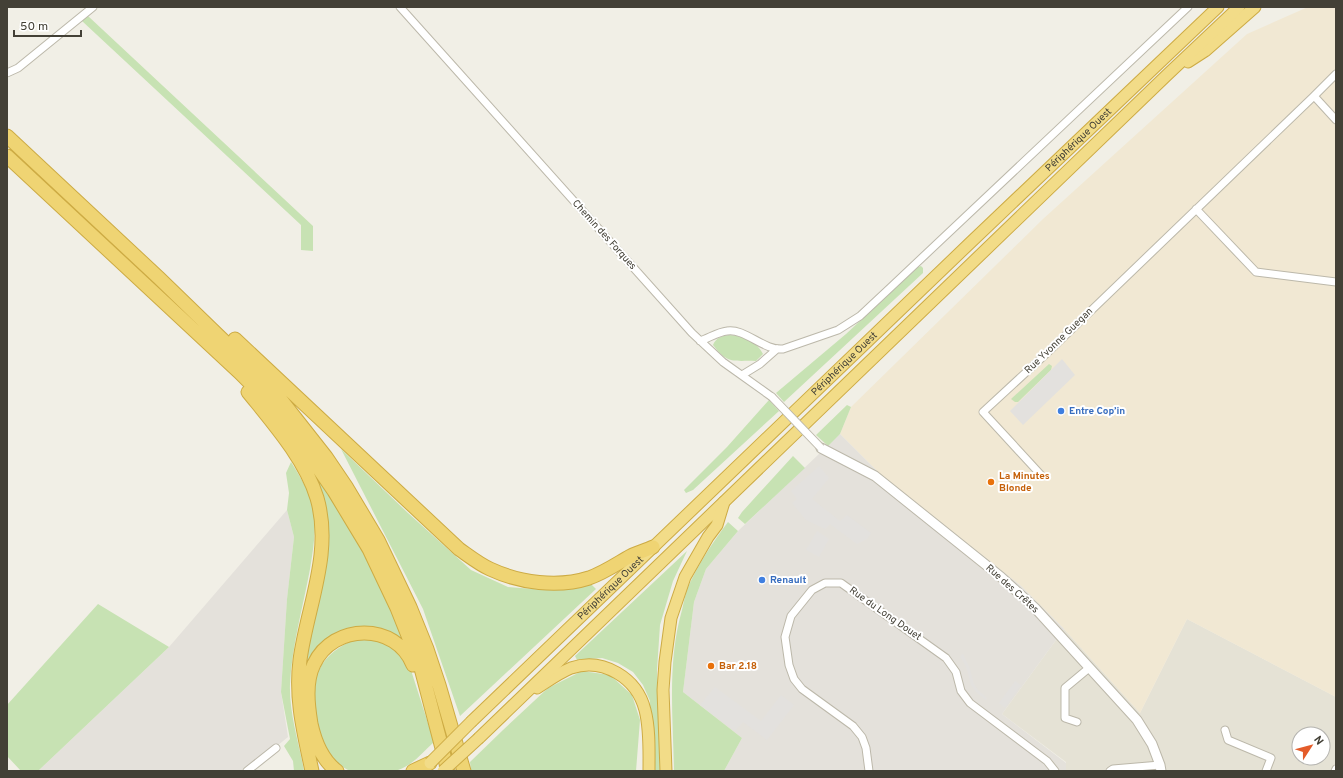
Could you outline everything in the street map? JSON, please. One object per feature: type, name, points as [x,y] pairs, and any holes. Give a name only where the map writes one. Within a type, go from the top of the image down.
[{"type":"highway","name":"Périphérique Ouest","points":[[425,767],[970,243],[1218,7]]},
{"type":"highway","name":"Périphérique Ouest","points":[[519,699],[1167,74],[1239,7]]},
{"type":"highway","points":[[1167,74],[1205,51],[1255,7]]},
{"type":"highway","points":[[7,136],[159,278],[254,370],[278,396],[303,427],[348,488],[378,540],[394,572],[427,649],[464,771]]},
{"type":"highway","points":[[7,156],[204,338],[262,395],[301,443],[352,520],[369,549],[397,608],[421,668],[448,771]]},
{"type":"highway","points":[[159,278],[232,337],[460,549],[475,561],[489,569],[506,576],[534,582],[557,583],[574,581],[589,578],[603,572],[628,558],[653,547]]},
{"type":"highway","points":[[204,338],[254,399],[285,440],[306,472],[317,499],[322,526],[321,560],[304,639],[298,679],[300,715],[312,771]]},
{"type":"highway","points":[[666,771],[663,690],[671,618],[685,577],[708,537],[717,525],[724,501]]},
{"type":"highway","points":[[337,771],[327,762],[317,746],[312,728],[308,696],[310,676],[314,664],[329,644],[340,638],[355,634],[374,633],[390,639],[403,649],[412,662],[435,721]]},
{"type":"highway","points":[[443,771],[519,699],[559,674],[572,668],[587,665],[599,666],[621,674],[635,688],[645,709],[648,723],[649,771]]},
{"type":"highway","points":[[439,685],[460,771]]},
{"type":"highway","points":[[413,771],[425,767]]},
{"type":"street","points":[[7,73],[18,68],[93,7]]},
{"type":"street","name":"Chemin des Forques","points":[[400,7],[692,333],[723,362],[772,397],[821,448]]},
{"type":"street","points":[[742,375],[760,364],[777,349],[792,346],[838,330],[860,316],[1188,7]]},
{"type":"street","points":[[1336,74],[1196,209],[1256,272],[1336,282]]},
{"type":"street","points":[[1314,96],[1336,120]]},
{"type":"street","name":"Rue Yvonne Guegan","points":[[1041,475],[983,412],[1047,353],[1196,209]]},
{"type":"street","points":[[700,341],[727,331],[734,331],[777,349]]},
{"type":"street","name":"Rue des Crêtes","points":[[821,448],[875,476],[1001,577],[1034,608],[1137,720],[1152,744],[1161,768]]},
{"type":"street","name":"Rue du Long Douet","points":[[868,771],[866,748],[862,737],[853,726],[802,689],[794,679],[789,665],[785,637],[791,616],[812,590],[825,583],[841,583],[946,658],[956,672],[961,690],[970,703],[1047,761],[1055,771]]},
{"type":"street","points":[[1077,722],[1065,718],[1065,688],[1089,668]]},
{"type":"street","points":[[1225,730],[1228,740],[1271,758],[1266,771]]},
{"type":"street","points":[[247,771],[276,748]]},
{"type":"street","points":[[1110,771],[1113,769],[1161,768]]},
{"type":"shaded area","points":[[1308,7],[1336,7],[1336,697],[1187,619],[1140,713],[1064,629],[1021,586],[881,475],[840,434],[851,407],[1043,219],[1247,34]]},
{"type":"shaded area","points":[[1062,359],[1075,375],[1023,425],[1010,411]]},
{"type":"shaded area","points":[[840,434],[881,475],[1021,586],[1064,629],[1002,714],[1066,763],[1066,771],[724,771],[742,738],[683,692],[694,602],[706,569],[738,531]]},
{"type":"shaded area","points":[[819,466],[829,478],[812,499],[840,521],[847,515],[871,533],[867,539],[857,544],[830,524],[825,529],[806,520],[792,503],[797,499],[791,491]]},
{"type":"shaded area","points":[[287,510],[294,537],[287,599],[281,692],[288,737],[246,771],[38,771],[169,647]]},
{"type":"shaded area","points":[[817,531],[829,539],[819,557],[806,550]]},
{"type":"shaded area","points":[[1187,619],[1336,697],[1336,771],[1066,771],[1066,762],[1002,714],[1064,629],[1140,713]]},
{"type":"shaded area","points":[[963,654],[969,666],[974,684],[987,698],[986,700],[976,692],[971,685],[966,667],[960,656]]},
{"type":"shaded area","points":[[1015,681],[1021,685],[1005,708],[999,703]]},
{"type":"shaded area","points":[[715,687],[761,721],[781,695],[794,705],[767,740],[743,722],[735,731],[700,705]]},
{"type":"green space","points":[[88,16],[313,226],[313,251],[301,250],[301,225],[82,21]]},
{"type":"green space","points":[[921,266],[923,268],[923,273],[784,402],[776,393],[846,334],[918,267]]},
{"type":"green space","points":[[729,335],[739,336],[753,342],[763,354],[756,361],[737,361],[727,359],[713,345],[719,338]]},
{"type":"green space","points":[[1049,364],[1052,366],[1051,370],[1018,402],[1011,399]]},
{"type":"green space","points":[[769,400],[779,411],[693,490],[686,493],[684,490],[727,447]]},
{"type":"green space","points":[[847,405],[851,407],[840,434],[828,446],[816,435]]},
{"type":"green space","points":[[341,449],[471,570],[508,587],[546,590],[591,584],[596,589],[460,716],[423,609]]},
{"type":"green space","points":[[302,455],[318,475],[364,553],[385,594],[407,646],[345,631],[301,686],[324,558]]},
{"type":"green space","points":[[793,456],[805,468],[745,524],[738,518],[742,512]]},
{"type":"green space","points":[[291,462],[311,501],[315,522],[312,556],[295,640],[290,684],[291,706],[304,771],[294,771],[293,761],[284,746],[290,739],[281,692],[287,599],[294,537],[287,510],[289,493],[286,473]]},
{"type":"green space","points":[[728,522],[738,531],[706,569],[694,602],[683,692],[742,738],[724,771],[674,771],[672,690],[674,650],[677,630],[688,587],[706,553]]},
{"type":"green space","points":[[687,551],[673,581],[660,625],[657,670],[660,771],[651,771],[650,701],[643,685],[633,672],[618,663],[602,658],[577,660],[575,656]]},
{"type":"green space","points":[[98,604],[169,647],[38,771],[21,771],[7,756],[7,705]]},
{"type":"green space","points":[[355,639],[368,639],[389,643],[410,667],[434,742],[413,762],[396,771],[350,771],[340,764],[331,754],[318,726],[314,695],[315,682],[319,670],[330,655]]},
{"type":"green space","points":[[582,671],[610,675],[632,695],[640,720],[636,771],[471,771],[470,762],[548,688]]},
{"type":"place","name":"Entre Cop’in","points":[[1061,411]]},
{"type":"place","name":"La Minutes Blonde","points":[[991,482]]},
{"type":"place","name":"Renault","points":[[762,580]]},
{"type":"place","name":"Bar 2.18","points":[[711,666]]}]
